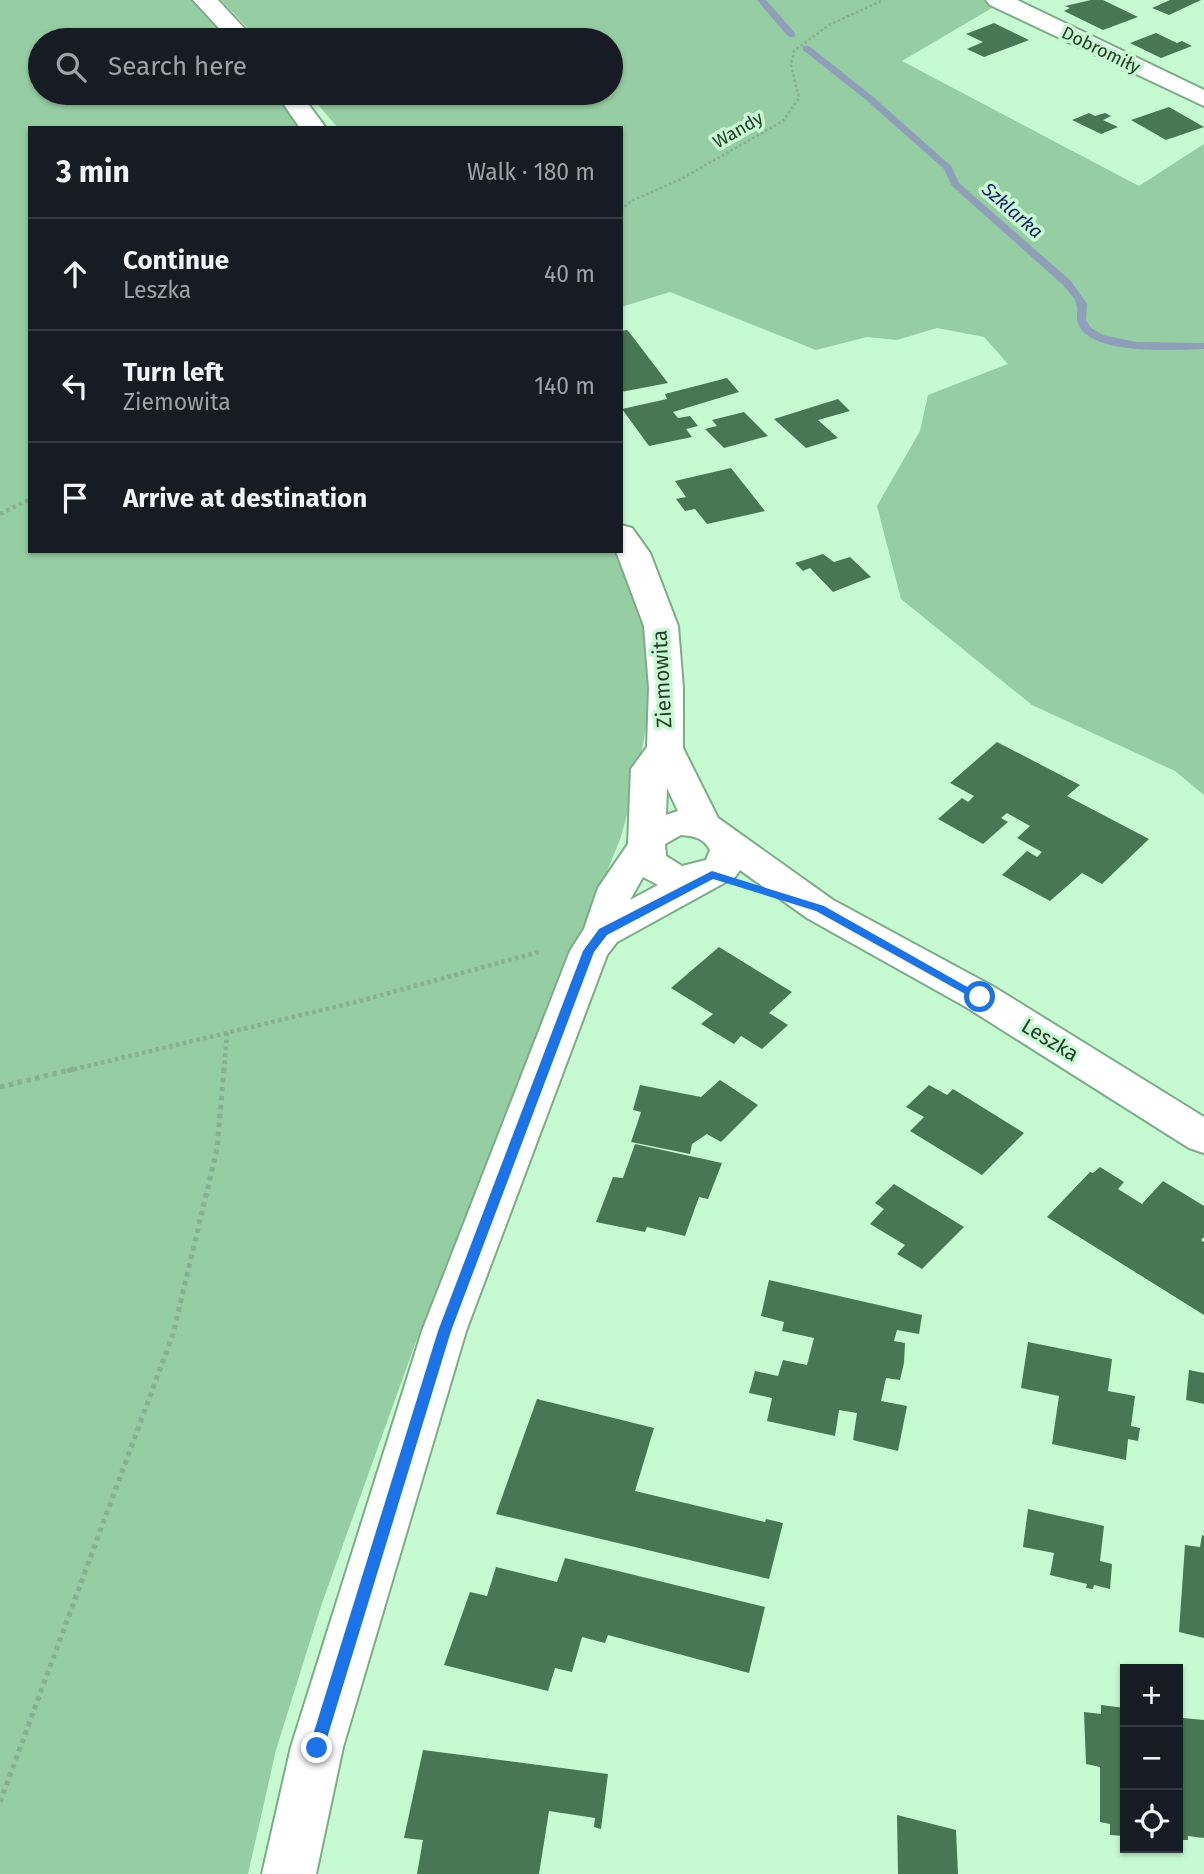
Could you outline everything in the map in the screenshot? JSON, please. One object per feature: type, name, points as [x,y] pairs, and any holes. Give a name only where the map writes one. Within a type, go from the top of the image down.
[{"type":"street","points":[[205,0],[232,28]]},
{"type":"street","name":"Dobromiły","points":[[998,0],[1204,99]]},
{"type":"street","points":[[297,105],[312,126]]},
{"type":"street","name":"Ziemowita","points":[[623,538],[635,553],[661,626],[666,688],[665,748],[714,833]]},
{"type":"street","name":"Ziemowita","points":[[646,844],[649,769],[665,748]]},
{"type":"street","points":[[289,1874],[317,1748],[444,1331],[589,951],[603,932],[707,877],[727,860],[729,850],[714,833],[671,824],[646,844],[628,870],[605,910],[603,932]]},
{"type":"street","name":"Leszka","points":[[714,833],[820,909],[980,997],[1204,1137]]},
{"type":"street","points":[[646,844],[650,866],[667,877],[707,877]]},
{"type":"street","name":"Leszka","points":[[707,877],[820,909]]},
{"type":"path","name":"Wandy","points":[[623,207],[631,201],[681,179],[783,121],[799,98],[791,60],[794,48],[806,37],[883,0]]},
{"type":"path","points":[[0,514],[28,500]]},
{"type":"path","points":[[0,1087],[360,1001],[603,932]]},
{"type":"path","points":[[0,1802],[173,1334],[217,1149],[228,1032]]},
{"type":"green space","points":[[0,0],[192,0],[219,28],[28,28],[28,105],[285,105],[301,126],[28,126],[28,553],[617,553],[644,615],[649,640],[650,697],[641,757],[621,837],[414,1347],[322,1603],[276,1750],[248,1874],[0,1874]]},
{"type":"green space","points":[[221,0],[985,0],[997,5],[902,61],[1139,186],[1204,144],[1204,795],[1175,771],[1032,705],[901,599],[877,506],[920,431],[928,395],[1008,364],[984,337],[937,328],[897,340],[867,337],[816,350],[670,292],[623,306],[623,126],[336,126],[318,105],[623,105],[623,28],[248,28]]},
{"type":"building","points":[[1103,0],[1138,17],[1103,30],[1064,11],[1070,8],[1065,6]]},
{"type":"building","points":[[1170,0],[1201,0],[1169,15],[1152,8]]},
{"type":"building","points":[[994,23],[1029,40],[984,57],[967,49],[983,42],[966,34]]},
{"type":"building","points":[[1156,33],[1177,43],[1182,41],[1192,46],[1161,58],[1130,43]]},
{"type":"building","points":[[1169,107],[1204,127],[1166,140],[1131,120]]},
{"type":"building","points":[[1089,113],[1095,116],[1105,113],[1111,116],[1103,120],[1118,127],[1101,134],[1072,120]]},
{"type":"building","points":[[627,330],[668,383],[623,392],[623,331]]},
{"type":"building","points":[[727,378],[739,392],[673,412],[678,418],[690,416],[698,426],[686,429],[692,437],[649,446],[623,409],[667,399],[665,394]]},
{"type":"building","points":[[838,399],[850,411],[818,420],[838,438],[806,448],[774,419]]},
{"type":"building","points":[[744,412],[768,436],[724,448],[705,429],[717,426],[712,420]]},
{"type":"building","points":[[731,468],[765,511],[707,524],[695,509],[685,511],[676,499],[686,497],[675,481]]},
{"type":"building","points":[[823,554],[834,562],[850,557],[871,577],[833,592],[810,568],[803,571],[795,563]]},
{"type":"building","points":[[997,742],[1080,785],[1067,796],[1149,839],[1102,884],[1082,873],[1050,901],[1002,875],[1027,851],[1037,857],[1042,852],[1017,838],[1030,826],[1007,813],[1001,818],[1008,822],[983,844],[938,819],[962,798],[968,802],[974,796],[950,783]]},
{"type":"building","points":[[719,947],[792,992],[769,1013],[788,1025],[762,1049],[741,1036],[734,1044],[701,1024],[713,1014],[671,988]]},
{"type":"building","points":[[720,1080],[758,1105],[721,1142],[707,1134],[692,1144],[690,1154],[631,1142],[641,1112],[633,1110],[640,1085],[701,1097]]},
{"type":"building","points":[[929,1085],[947,1095],[953,1089],[1024,1133],[982,1175],[910,1131],[924,1117],[906,1107]]},
{"type":"building","points":[[635,1144],[722,1163],[708,1199],[699,1197],[685,1236],[647,1227],[645,1232],[596,1222],[613,1177],[623,1178]]},
{"type":"building","points":[[1100,1167],[1124,1182],[1118,1189],[1142,1204],[1163,1181],[1204,1206],[1204,1237],[1201,1240],[1204,1242],[1204,1315],[1047,1217],[1090,1172],[1093,1173]]},
{"type":"building","points":[[894,1184],[964,1227],[922,1269],[897,1254],[905,1245],[870,1224],[884,1209],[875,1203]]},
{"type":"building","points":[[769,1280],[922,1315],[919,1334],[897,1330],[894,1341],[905,1343],[904,1363],[900,1380],[886,1378],[881,1401],[907,1406],[898,1451],[853,1440],[857,1413],[839,1410],[835,1436],[767,1421],[772,1398],[749,1393],[755,1371],[778,1376],[783,1360],[807,1365],[814,1338],[782,1331],[784,1322],[761,1316]]},
{"type":"building","points":[[1028,1342],[1112,1359],[1108,1391],[1135,1396],[1131,1426],[1140,1428],[1138,1441],[1128,1439],[1126,1460],[1052,1444],[1059,1396],[1021,1388]]},
{"type":"building","points":[[1189,1370],[1204,1373],[1204,1404],[1186,1400]]},
{"type":"building","points":[[537,1399],[654,1428],[635,1491],[765,1522],[766,1519],[783,1523],[769,1579],[496,1514]]},
{"type":"building","points":[[1028,1509],[1104,1526],[1100,1561],[1112,1564],[1110,1589],[1094,1585],[1093,1589],[1086,1588],[1087,1584],[1050,1575],[1054,1553],[1023,1547]]},
{"type":"building","points":[[1202,1535],[1204,1638],[1179,1632],[1185,1545],[1200,1547]]},
{"type":"building","points":[[565,1558],[765,1607],[749,1673],[608,1635],[605,1643],[582,1637],[572,1672],[555,1668],[548,1691],[444,1665],[470,1592],[487,1596],[496,1567],[557,1582]]},
{"type":"building","points":[[1101,1705],[1120,1707],[1120,1836],[1110,1835],[1110,1824],[1100,1822],[1100,1767],[1086,1764],[1084,1712],[1101,1714]]},
{"type":"building","points":[[1183,1718],[1204,1720],[1204,1838],[1188,1836],[1188,1840],[1183,1840]]},
{"type":"building","points":[[423,1750],[608,1774],[601,1829],[594,1827],[595,1818],[549,1811],[539,1874],[417,1874],[423,1840],[404,1838]]},
{"type":"building","points":[[897,1815],[956,1830],[958,1874],[898,1874]]},
{"type":"waterway","name":"Szklarka","points":[[761,0],[792,35]]},
{"type":"waterway","name":"Szklarka","points":[[806,48],[868,97],[948,168],[955,184],[1067,283],[1082,304],[1081,320],[1087,330],[1100,338],[1136,345],[1204,346]]},
{"type":"route","points":[[317,1748],[444,1331],[589,951],[603,932],[712,875],[820,909],[980,997]]}]
